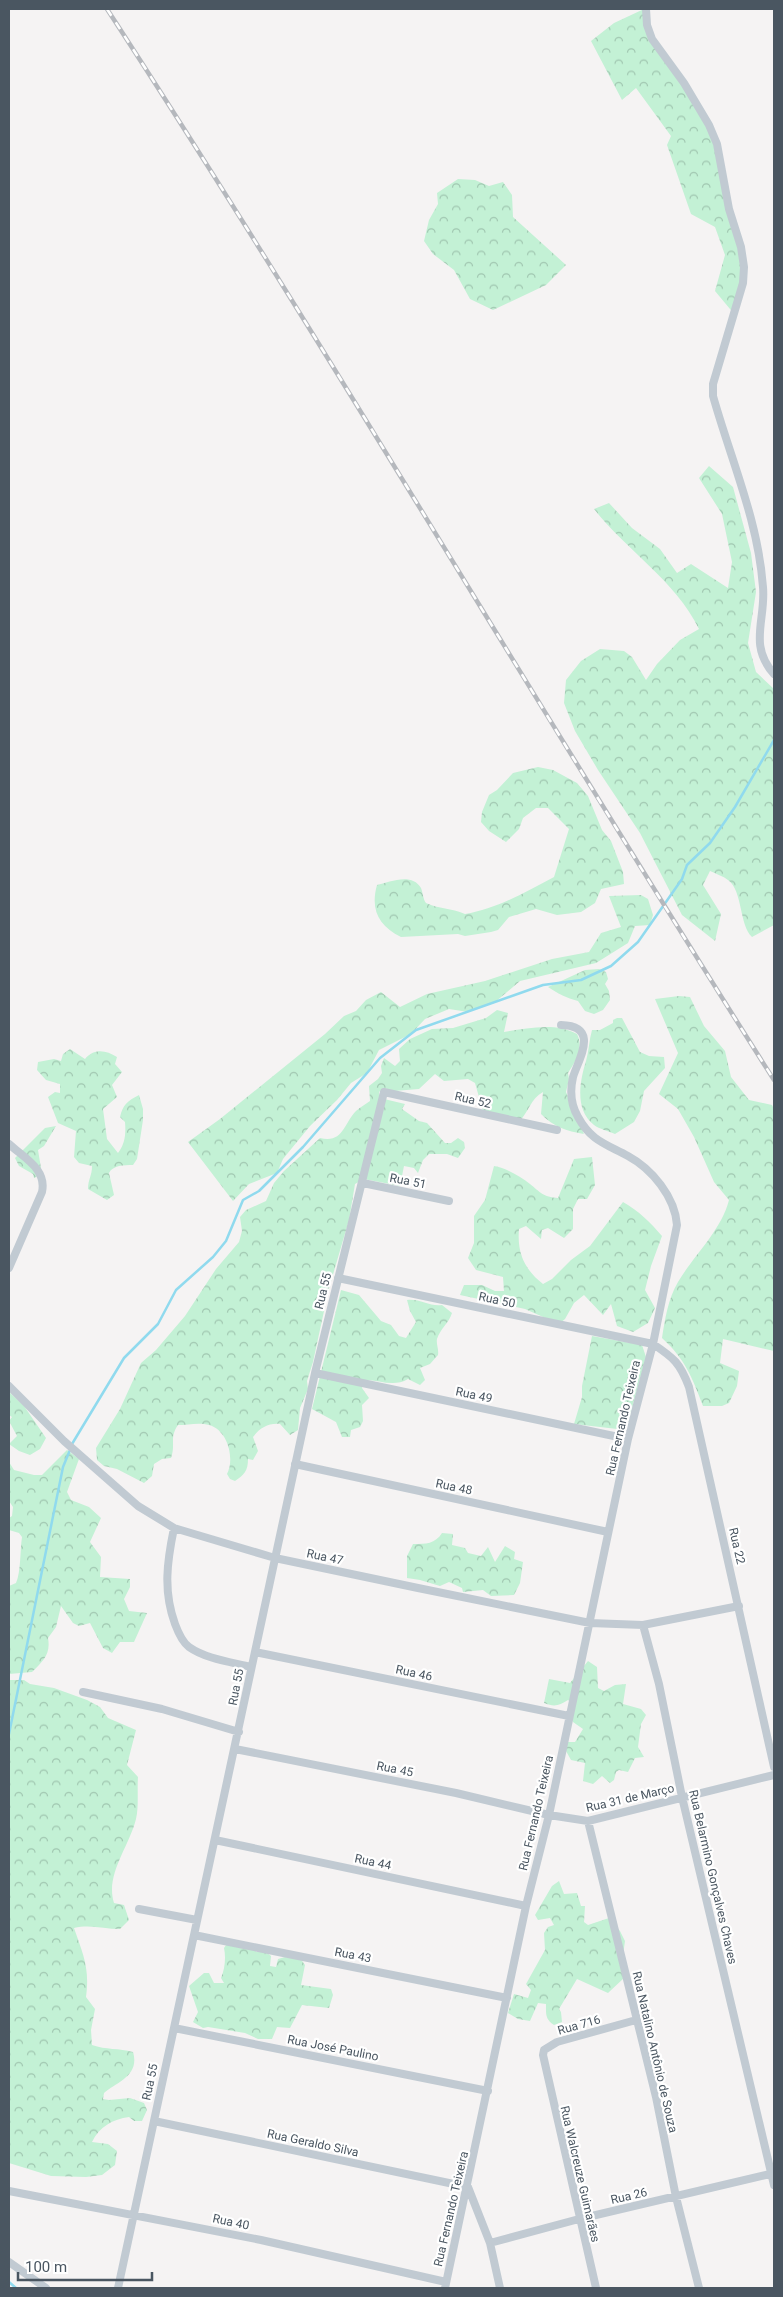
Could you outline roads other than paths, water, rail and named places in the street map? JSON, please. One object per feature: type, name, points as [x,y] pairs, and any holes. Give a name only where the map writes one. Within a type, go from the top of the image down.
[{"type":"street","points":[[646,9],[647,24],[652,39],[684,83],[709,124],[716,144],[729,209],[741,247],[744,267],[743,283],[712,384],[713,396],[750,512],[759,548],[764,590],[758,636],[760,650],[774,674]]},
{"type":"street","name":"Rua Fernando Teixeira","points":[[446,2285],[526,1906],[549,1815],[628,1439],[653,1344],[676,1238],[676,1213],[662,1188],[648,1171],[628,1156],[600,1143],[578,1117],[573,1106],[571,1094],[574,1076],[584,1053],[584,1041],[580,1030],[572,1026],[562,1026]]},
{"type":"street","name":"Rua 52","points":[[384,1092],[557,1130]]},
{"type":"street","name":"Rua 55","points":[[118,2288],[315,1373],[384,1092]]},
{"type":"street","points":[[9,1144],[38,1170],[44,1180],[42,1192],[9,1268]]},
{"type":"street","name":"Rua 51","points":[[363,1183],[449,1200]]},
{"type":"street","name":"Rua 50","points":[[338,1278],[653,1344]]},
{"type":"street","name":"Rua 22","points":[[653,1344],[674,1358],[682,1369],[689,1387],[774,1767]]},
{"type":"street","name":"Rua 49","points":[[315,1373],[628,1439]]},
{"type":"street","name":"Rua 47","points":[[9,1386],[64,1441],[138,1506],[174,1528],[275,1558],[590,1623]]},
{"type":"street","name":"Rua 48","points":[[295,1464],[608,1532]]},
{"type":"street","points":[[174,1528],[168,1558],[166,1583],[169,1606],[178,1633],[187,1646],[201,1654],[251,1667]]},
{"type":"street","points":[[590,1623],[643,1626],[739,1606]]},
{"type":"street","name":"Rua Belarmino Gonçalves Chaves","points":[[643,1626],[659,1684],[682,1797],[773,2173],[774,2185]]},
{"type":"street","name":"Rua 46","points":[[255,1652],[569,1716]]},
{"type":"street","points":[[82,1692],[162,1709],[239,1732]]},
{"type":"street","name":"Rua 45","points":[[235,1749],[456,1793],[549,1815]]},
{"type":"street","name":"Rua 31 de Março","points":[[549,1815],[588,1821],[774,1776]]},
{"type":"street","name":"Rua Natalino Antônio de Souza","points":[[588,1821],[656,2097],[676,2196],[699,2288]]},
{"type":"street","name":"Rua 44","points":[[215,1840],[526,1906]]},
{"type":"street","points":[[139,1909],[197,1920]]},
{"type":"street","name":"Rua 43","points":[[194,1935],[507,1998]]},
{"type":"street","name":"Rua 716","points":[[544,2064],[542,2055],[549,2046],[636,2020]]},
{"type":"street","name":"Rua José Paulino","points":[[174,2028],[488,2091]]},
{"type":"street","name":"Rua Walcreuze Guimarães","points":[[544,2064],[596,2288]]},
{"type":"street","name":"Rua Geraldo Silva","points":[[154,2121],[468,2188]]},
{"type":"street","name":"Rua 26","points":[[490,2243],[579,2219],[773,2173]]},
{"type":"street","points":[[468,2188],[490,2243],[500,2288]]},
{"type":"street","name":"Rua 40","points":[[9,2191],[135,2214],[446,2285]]},
{"type":"street","points":[[9,2262],[46,2288]]},
{"type":"waterway","points":[[72,1444],[124,1358],[158,1324],[176,1290],[213,1257],[226,1241],[243,1200],[259,1191],[303,1147],[380,1058],[416,1030],[543,985],[581,980],[611,966],[638,942],[682,879],[687,865],[710,843],[735,807],[774,740]]},
{"type":"waterway","points":[[9,1734],[63,1467],[70,1450]]},
{"type":"waterway","points":[[9,2282],[16,2288]]},
{"type":"railway","points":[[107,9],[276,275],[774,1080]]}]
